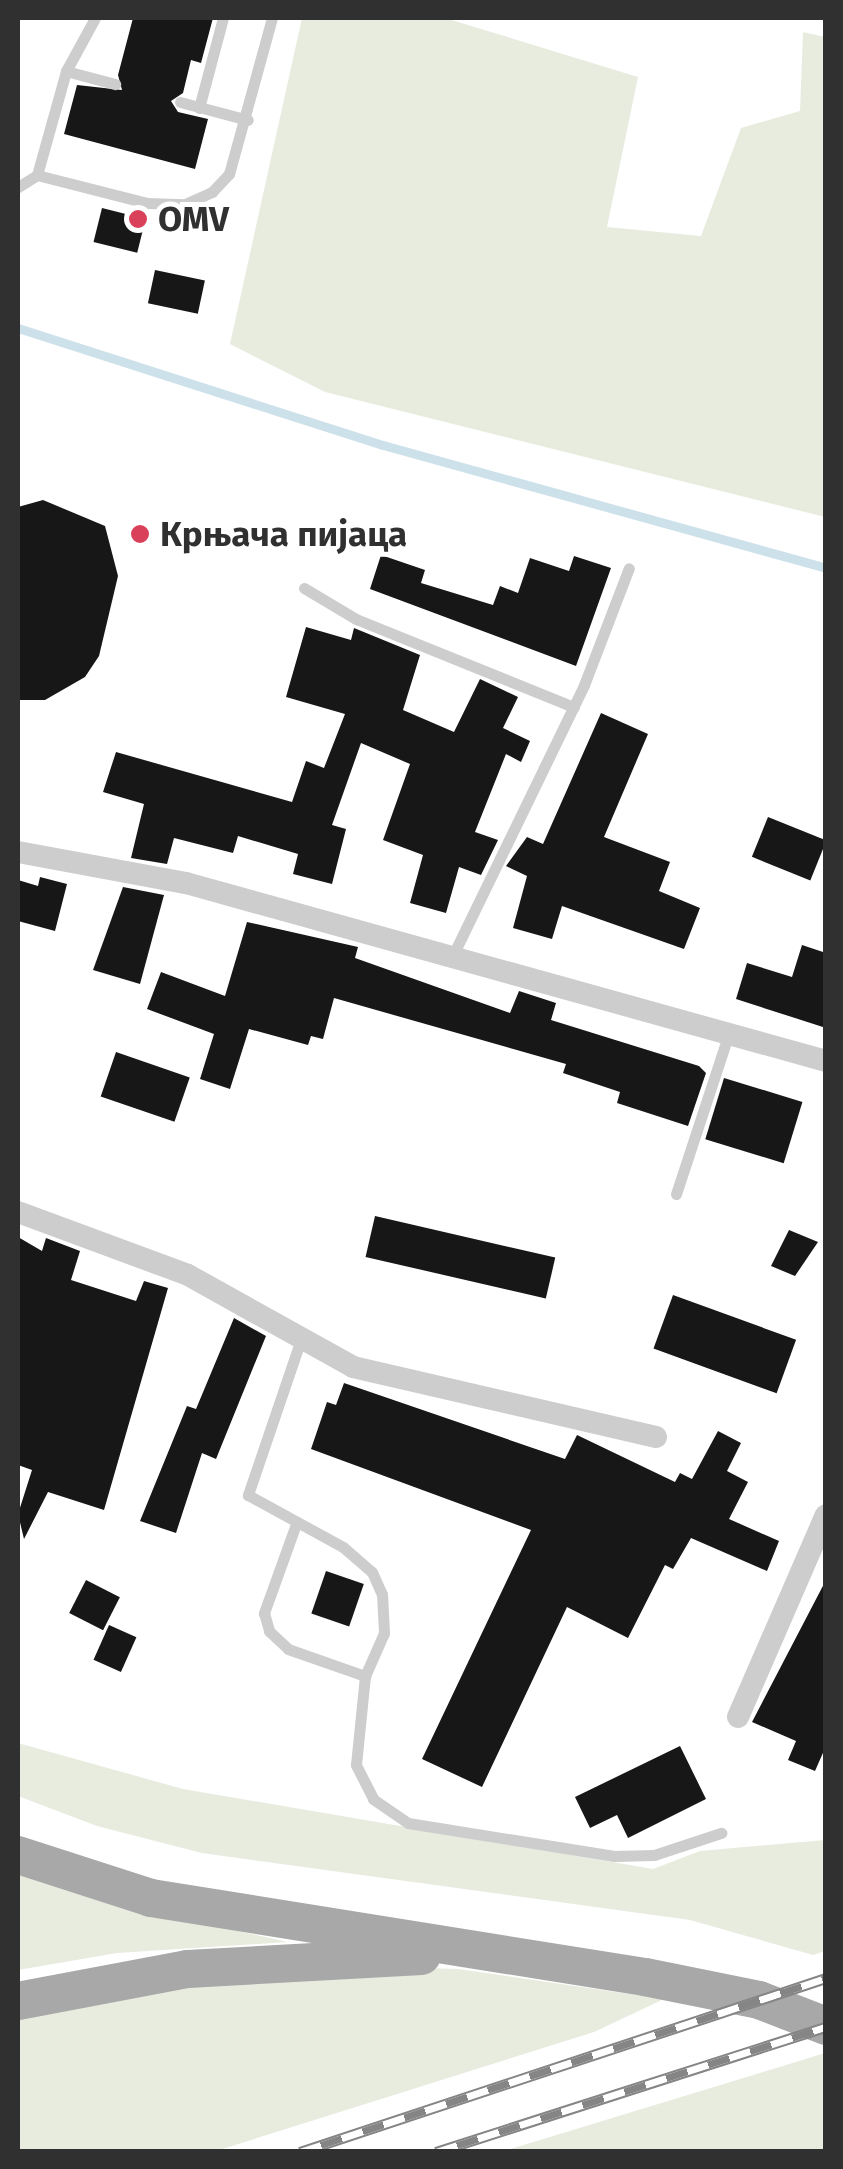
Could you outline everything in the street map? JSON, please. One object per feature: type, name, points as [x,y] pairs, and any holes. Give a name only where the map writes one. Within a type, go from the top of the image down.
[{"type":"main road","points":[[18,1855],[151,1898],[399,1934],[475,1955],[645,1976],[759,2000],[826,2026]]},
{"type":"main road","points":[[18,2001],[188,1969],[475,1955]]},
{"type":"street","points":[[18,852],[186,882],[454,952],[826,1061]]},
{"type":"street","points":[[18,1212],[188,1275],[353,1366],[656,1438]]},
{"type":"street","points":[[738,1717],[826,1515]]},
{"type":"lane","points":[[18,187],[37,175],[66,70],[95,18]]},
{"type":"lane","points":[[199,108],[222,18]]},
{"type":"lane","points":[[37,175],[147,203],[185,204],[229,174],[248,120],[272,18]]},
{"type":"lane","points":[[66,70],[115,84]]},
{"type":"lane","points":[[180,102],[248,120]]},
{"type":"lane","points":[[454,952],[574,707],[629,568]]},
{"type":"lane","points":[[304,588],[356,619],[574,707]]},
{"type":"lane","points":[[676,1194],[730,1033]]},
{"type":"lane","points":[[302,1340],[248,1495],[372,1572],[386,1616],[365,1676],[356,1765],[372,1799],[395,1819],[614,1856],[654,1854],[721,1833]]},
{"type":"lane","points":[[296,1524],[264,1613],[269,1632],[288,1649],[365,1676]]},
{"type":"shaded area","points":[[302,18],[445,18],[638,77],[607,227],[701,236],[741,128],[800,111],[803,32],[825,37],[825,517],[325,392],[230,344]]},
{"type":"shaded area","points":[[18,1743],[183,1789],[653,1869],[700,1851],[825,1840],[825,1951],[813,1955],[690,1920],[202,1853],[97,1826],[18,1796]]},
{"type":"shaded area","points":[[18,1869],[166,1915],[288,1942],[117,1953],[18,1970]]},
{"type":"shaded area","points":[[327,1965],[458,1969],[664,1999],[594,2032],[216,2151],[18,2152],[18,2001]]},
{"type":"shaded area","points":[[825,2053],[825,2151],[504,2151],[786,2065]]},
{"type":"building","points":[[133,18],[213,18],[201,63],[191,60],[183,93],[171,101],[178,112],[208,119],[195,169],[64,134],[77,85],[122,90],[118,75]]},
{"type":"building","points":[[102,208],[146,219],[137,253],[94,242]]},
{"type":"building","points":[[155,270],[205,281],[198,314],[148,303]]},
{"type":"building","points":[[43,500],[105,526],[118,576],[99,656],[85,677],[45,700],[18,700],[18,507]]},
{"type":"building","points":[[381,555],[425,570],[421,583],[493,605],[500,586],[518,593],[530,558],[569,571],[574,556],[611,568],[576,666],[370,589]]},
{"type":"building","points":[[306,627],[351,640],[354,628],[420,655],[403,710],[454,732],[480,679],[518,697],[503,728],[530,741],[521,762],[506,754],[475,832],[498,840],[481,875],[459,867],[446,913],[410,903],[423,855],[383,840],[410,764],[361,743],[332,825],[346,829],[332,884],[293,874],[298,854],[238,836],[233,853],[174,838],[167,864],[131,858],[144,804],[103,792],[116,752],[292,802],[306,761],[324,768],[345,714],[286,697]]},
{"type":"building","points":[[601,713],[648,734],[604,837],[670,862],[659,891],[700,908],[684,949],[562,906],[552,939],[513,928],[527,876],[506,866],[527,837],[543,844]]},
{"type":"building","points":[[768,817],[826,840],[810,880],[752,857]]},
{"type":"building","points":[[40,877],[67,884],[55,931],[18,921],[18,880],[38,886]]},
{"type":"building","points":[[123,887],[164,895],[140,984],[93,970]]},
{"type":"building","points":[[247,922],[358,947],[355,958],[510,1013],[519,991],[556,1003],[551,1020],[699,1066],[706,1073],[688,1126],[617,1103],[620,1092],[563,1073],[566,1064],[334,998],[323,1039],[311,1036],[308,1045],[249,1029],[230,1089],[200,1079],[214,1034],[147,1009],[161,972],[225,996]]},
{"type":"building","points":[[802,945],[826,953],[826,1028],[736,999],[747,963],[792,977]]},
{"type":"building","points":[[116,1052],[190,1077],[174,1122],[101,1096]]},
{"type":"building","points":[[724,1078],[802,1102],[784,1163],[705,1139]]},
{"type":"building","points":[[375,1216],[555,1258],[546,1299],[366,1257]]},
{"type":"building","points":[[789,1230],[818,1242],[795,1276],[771,1266]]},
{"type":"building","points":[[18,1237],[42,1251],[46,1238],[80,1251],[71,1280],[136,1301],[144,1281],[168,1288],[104,1510],[48,1492],[24,1539],[18,1514],[32,1470],[18,1465]]},
{"type":"building","points":[[673,1295],[796,1340],[777,1393],[654,1349]]},
{"type":"building","points":[[234,1318],[266,1336],[216,1459],[202,1453],[176,1533],[140,1521],[187,1406],[196,1409]]},
{"type":"building","points":[[344,1383],[565,1459],[577,1435],[675,1482],[680,1473],[692,1479],[718,1431],[741,1443],[727,1471],[748,1482],[729,1519],[779,1541],[767,1571],[691,1538],[673,1569],[665,1565],[628,1638],[567,1607],[482,1787],[422,1759],[531,1530],[311,1449],[327,1402],[336,1405]]},
{"type":"building","points":[[326,1571],[364,1584],[349,1627],[311,1614]]},
{"type":"building","points":[[86,1580],[120,1597],[103,1630],[69,1613]]},
{"type":"building","points":[[826,1580],[826,1746],[815,1771],[788,1760],[796,1741],[752,1722]]},
{"type":"building","points":[[109,1625],[136,1637],[121,1672],[94,1660]]},
{"type":"building","points":[[680,1746],[706,1799],[628,1838],[617,1815],[590,1828],[575,1797]]},
{"type":"waterway","points":[[18,328],[383,445],[826,568]]},
{"type":"railway","points":[[300,2152],[826,1978]]},
{"type":"railway","points":[[436,2152],[826,2027]]},
{"type":"place","name":"OMV","points":[[138,219]]},
{"type":"place","name":"Крњача пијаца","points":[[140,534]]}]
